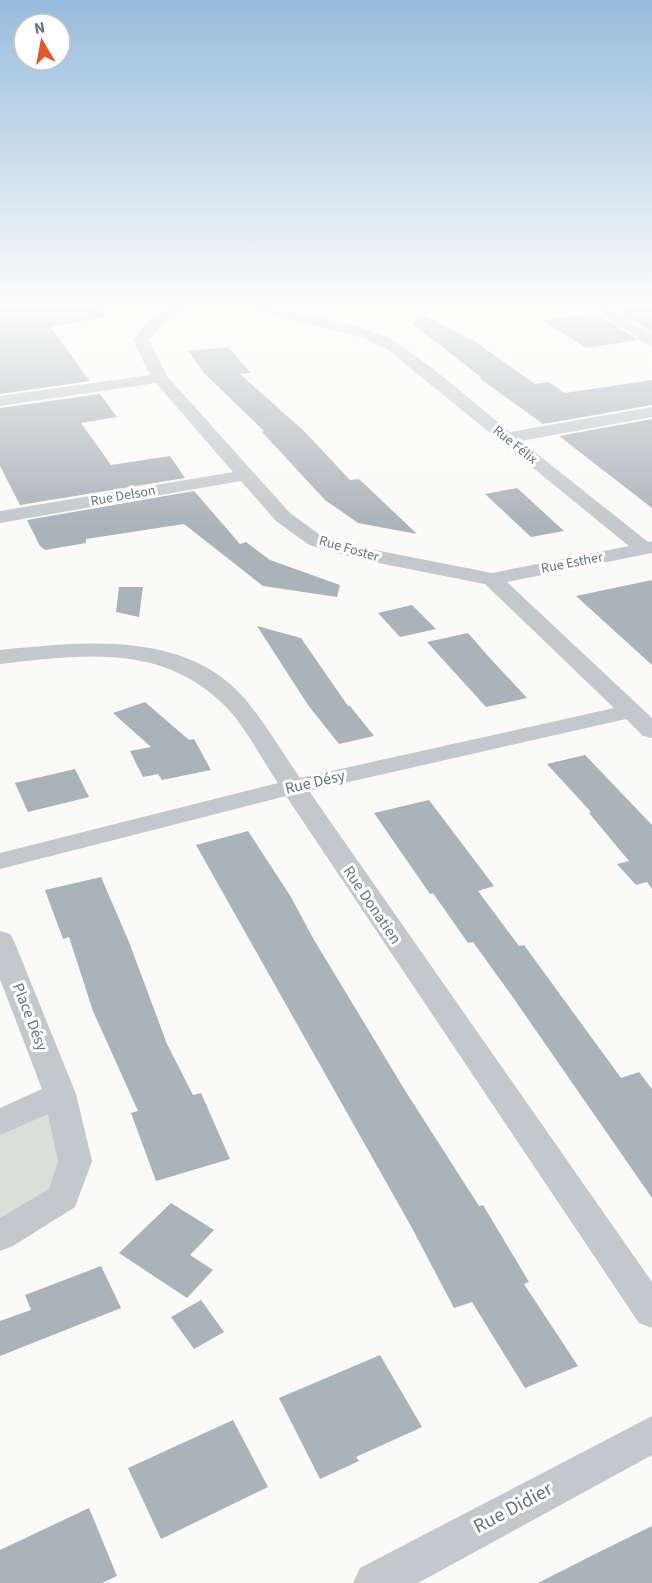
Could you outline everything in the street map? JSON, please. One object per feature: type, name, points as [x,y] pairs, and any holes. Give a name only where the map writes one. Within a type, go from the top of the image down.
[{"type":"street","points":[[0,401],[160,378]]},
{"type":"street","name":"Rue Foster","points":[[160,378],[284,517],[316,541],[363,554],[492,579]]},
{"type":"street","name":"Rue Félix","points":[[432,378],[649,548]]},
{"type":"street","points":[[508,438],[652,412]]},
{"type":"street","name":"Rue Delson","points":[[0,518],[246,475]]},
{"type":"street","name":"Rue Esther","points":[[492,579],[649,548]]},
{"type":"street","points":[[492,579],[652,731]]},
{"type":"street","name":"Rue Donatien","points":[[0,657],[71,650],[138,653],[168,659],[200,674],[236,703],[652,1312]]},
{"type":"street","name":"Rue Désy","points":[[0,861],[292,787],[631,711]]},
{"type":"street","name":"Place Désy","points":[[0,941],[60,1094],[75,1161],[63,1197],[0,1236]]},
{"type":"street","points":[[0,1122],[60,1094]]},
{"type":"street","name":"Rue Didier","points":[[375,1583],[652,1434]]},
{"type":"shaded area","points":[[60,1094],[63,1197],[0,1236],[0,1122]]},
{"type":"building","points":[[0,378],[88,378],[90,381],[0,394]]},
{"type":"building","points":[[209,378],[244,378],[304,431],[350,480],[359,479],[417,534],[358,523],[325,500],[262,432],[264,431]]},
{"type":"building","points":[[479,378],[526,378],[535,384],[549,382],[565,393],[652,380],[652,405],[543,424]]},
{"type":"building","points":[[100,394],[117,417],[81,423],[111,465],[170,456],[185,478],[20,505],[0,466],[0,408]]},
{"type":"building","points":[[652,419],[652,508],[559,436]]},
{"type":"building","points":[[517,488],[564,531],[531,537],[485,494]]},
{"type":"building","points":[[194,491],[240,544],[246,542],[270,560],[340,585],[337,597],[263,586],[184,524],[86,539],[86,543],[45,550],[40,546],[27,520]]},
{"type":"building","points":[[652,580],[652,665],[576,596]]},
{"type":"building","points":[[119,587],[143,587],[139,617],[116,612]]},
{"type":"building","points":[[412,605],[436,629],[400,637],[378,613]]},
{"type":"building","points":[[257,626],[301,638],[348,706],[374,736],[339,744],[308,705]]},
{"type":"building","points":[[468,633],[527,698],[486,707],[427,642]]},
{"type":"building","points":[[145,702],[189,740],[194,739],[211,770],[162,780],[158,774],[143,777],[130,751],[151,747],[113,713]]},
{"type":"building","points":[[585,755],[652,825],[652,889],[647,882],[636,885],[617,864],[629,861],[589,813],[591,812],[547,764]]},
{"type":"building","points":[[75,769],[89,797],[28,812],[15,783]]},
{"type":"building","points":[[429,800],[494,886],[478,891],[519,946],[524,945],[621,1078],[639,1072],[652,1089],[652,1198],[512,996],[473,942],[468,943],[433,893],[430,894],[374,813]]},
{"type":"building","points":[[248,831],[291,897],[314,940],[406,1092],[479,1206],[483,1205],[529,1282],[524,1284],[578,1366],[525,1388],[472,1302],[454,1308],[412,1228],[196,845]]},
{"type":"building","points":[[101,877],[129,942],[167,1044],[193,1095],[201,1093],[230,1159],[156,1181],[131,1113],[138,1111],[93,1011],[69,937],[63,939],[45,890]]},
{"type":"building","points":[[171,1203],[214,1230],[190,1255],[213,1270],[187,1298],[119,1253]]},
{"type":"building","points":[[101,1266],[121,1308],[0,1356],[0,1321],[31,1310],[25,1295]]},
{"type":"building","points":[[201,1300],[224,1332],[194,1349],[171,1317]]},
{"type":"building","points":[[380,1355],[422,1427],[356,1457],[359,1461],[320,1479],[279,1398]]},
{"type":"building","points":[[233,1420],[268,1487],[161,1539],[128,1468]]},
{"type":"building","points":[[89,1508],[117,1576],[102,1583],[0,1583],[0,1550]]},
{"type":"building","points":[[652,1526],[652,1583],[538,1583],[599,1552]]}]
